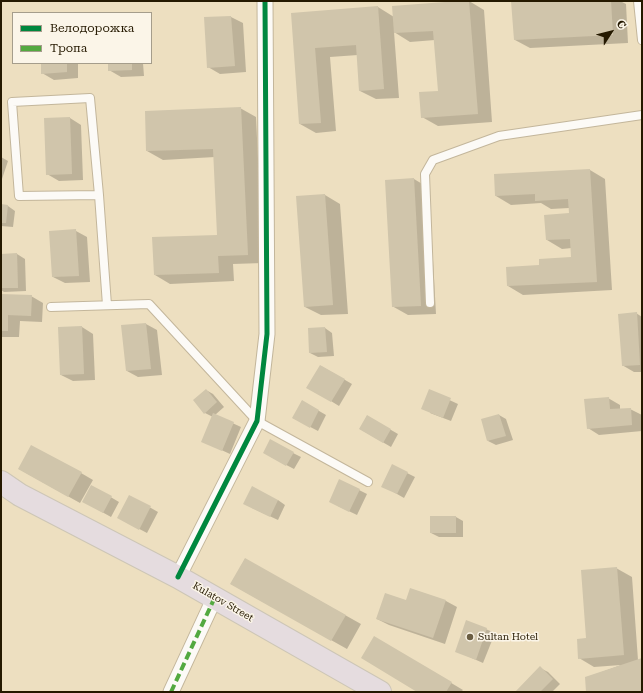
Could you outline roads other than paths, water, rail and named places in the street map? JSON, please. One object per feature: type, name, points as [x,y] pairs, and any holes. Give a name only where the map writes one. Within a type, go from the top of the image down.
[{"type":"highway","name":"Kulatov Street","points":[[1,482],[20,495],[215,597],[380,692]]},
{"type":"street","points":[[178,577],[257,421],[267,334],[265,1]]},
{"type":"street","points":[[171,692],[215,597]]},
{"type":"lane","points":[[638,1],[642,40]]},
{"type":"lane","points":[[99,195],[19,196],[12,102],[90,98],[99,195],[107,305]]},
{"type":"lane","points":[[430,303],[425,174],[433,160],[499,136],[642,115]]},
{"type":"lane","points":[[51,307],[149,304],[257,421],[368,482]]},
{"type":"place","name":"Sultan Hotel","points":[[470,637]]}]
